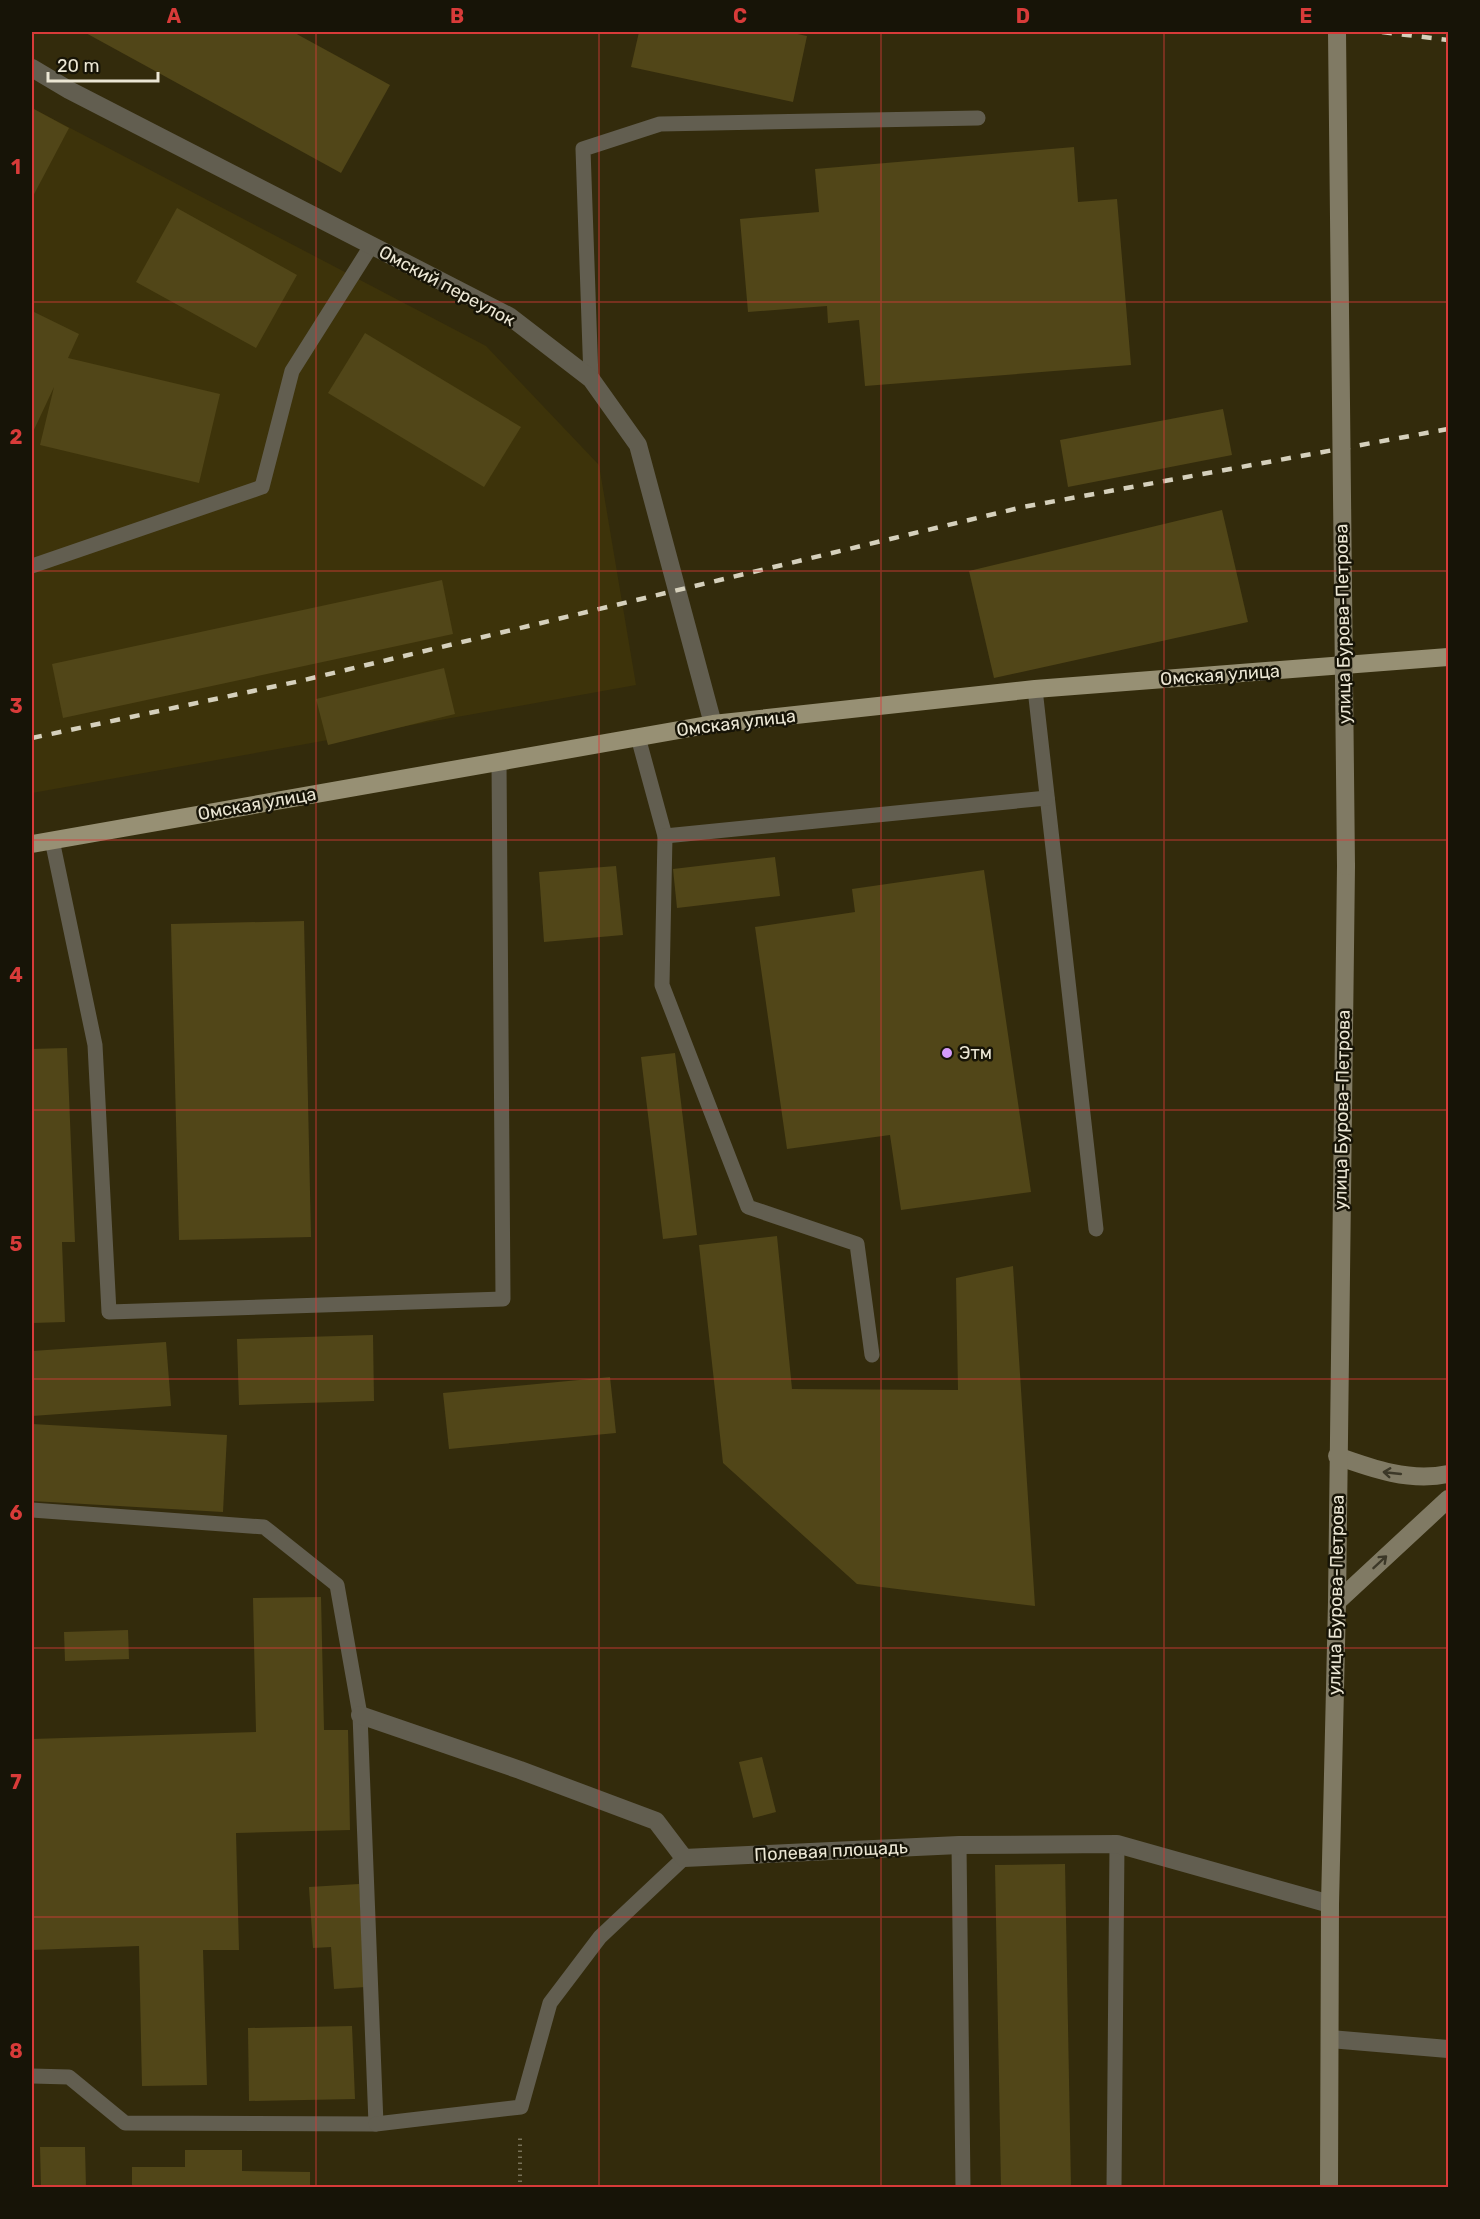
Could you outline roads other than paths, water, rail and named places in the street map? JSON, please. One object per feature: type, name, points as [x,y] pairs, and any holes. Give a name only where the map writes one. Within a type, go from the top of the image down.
[{"type":"main road","name":"улица Бурова-Петрова","points":[[1329,2187],[1330,1904],[1337,1602],[1346,866],[1337,32]]},
{"type":"main road","name":"Омская улица","points":[[32,844],[713,724],[1035,689],[1449,657]]},
{"type":"main road","points":[[1337,1456],[1381,1472],[1434,1477],[1449,1474]]},
{"type":"main road","points":[[1337,1602],[1449,1499]]},
{"type":"street","name":"Омский переулок","points":[[32,68],[69,90],[509,316],[591,379],[638,445],[713,724]]},
{"type":"street","points":[[360,1715],[520,1770],[656,1821],[684,1858]]},
{"type":"street","name":"Полевая площадь","points":[[684,1858],[959,1845],[1116,1844],[1330,1904]]},
{"type":"street","points":[[1330,2039],[1449,2049]]},
{"type":"lane","points":[[591,379],[583,150],[660,124],[978,118]]},
{"type":"lane","points":[[32,566],[262,487],[292,371],[371,246]]},
{"type":"lane","points":[[1035,689],[1095,1229]]},
{"type":"lane","points":[[638,737],[665,836],[662,985],[748,1207],[857,1244],[872,1355]]},
{"type":"lane","points":[[52,840],[95,1045],[109,1312],[503,1299],[499,762]]},
{"type":"lane","points":[[665,836],[1047,798]]},
{"type":"lane","points":[[32,1510],[264,1527],[337,1585],[360,1715],[376,2124]]},
{"type":"lane","points":[[1114,2187],[1116,1844]]},
{"type":"lane","points":[[959,1845],[963,2187]]},
{"type":"lane","points":[[32,2076],[69,2077],[125,2123],[376,2124],[521,2107],[550,2003],[600,1937],[684,1858]]},
{"type":"railway","points":[[1382,32],[1448,40]]},
{"type":"railway","points":[[32,738],[300,681],[1023,507],[1448,429]]},
{"type":"place","name":"Этм","points":[[947,1053]]}]
